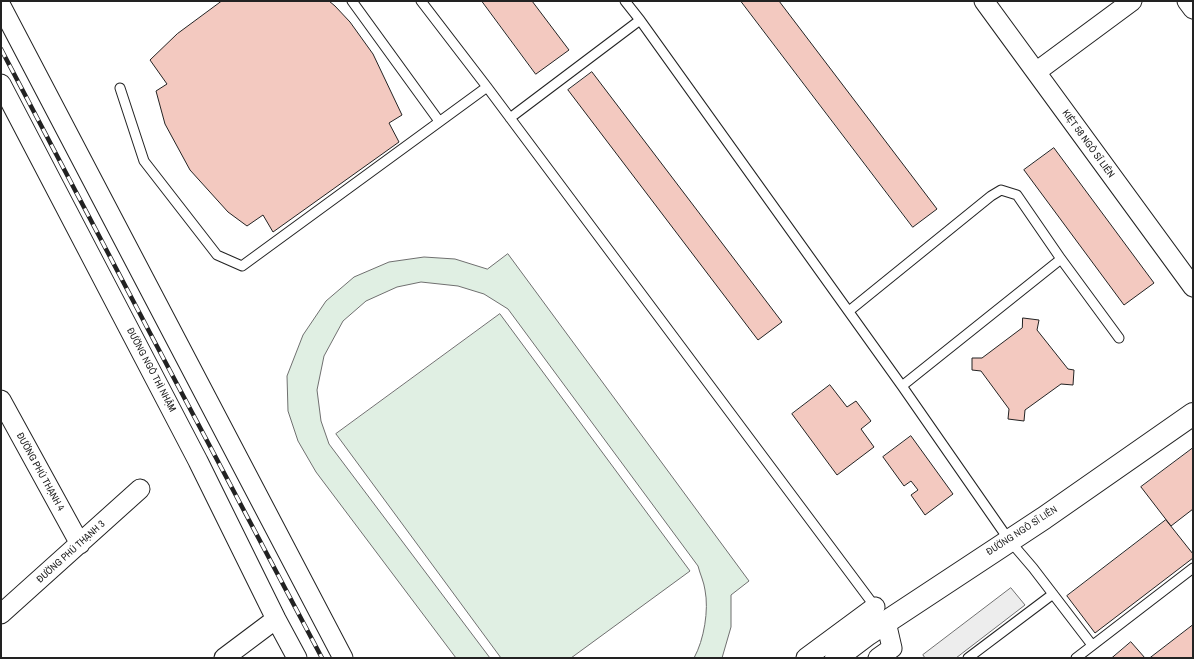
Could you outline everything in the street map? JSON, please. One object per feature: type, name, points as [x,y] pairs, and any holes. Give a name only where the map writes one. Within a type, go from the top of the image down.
[{"type":"street","name":"KIỆT 58 NGÔ SĨ LIÊN","points":[[984,1],[1193,287]]},
{"type":"street","points":[[1036,72],[1132,1]]},
{"type":"street","points":[[1187,1],[1193,9]]},
{"type":"street","points":[[1,6],[343,658]]},
{"type":"street","name":"ĐƯỜNG NGÔ THÌ NHẬM","points":[[1,84],[198,461],[276,619],[297,658]]},
{"type":"street","name":"ĐƯỜNG PHÚ THẠNH 4","points":[[1,400],[80,544]]},
{"type":"street","name":"ĐƯỜNG NGÔ SĨ LIÊN","points":[[836,658],[868,634],[880,614],[1009,540],[1044,518],[1193,414]]},
{"type":"street","name":"ĐƯỜNG PHÚ THẠNH 3","points":[[1,614],[140,489]]},
{"type":"street","points":[[806,658],[880,614],[892,648],[878,658]]},
{"type":"street","points":[[224,658],[276,619]]},
{"type":"lane","points":[[352,1],[439,121]]},
{"type":"lane","points":[[421,1],[487,87],[880,614]]},
{"type":"lane","points":[[625,1],[902,386],[1009,540],[1092,645]]},
{"type":"lane","points":[[510,118],[640,20]]},
{"type":"lane","points":[[120,88],[144,161],[217,255],[242,266],[487,87]]},
{"type":"lane","points":[[848,311],[991,196],[1001,190],[1017,195],[1060,259],[1119,338]]},
{"type":"lane","points":[[902,386],[1060,259]]},
{"type":"lane","points":[[1076,658],[1193,568]]},
{"type":"lane","points":[[968,658],[1053,594]]},
{"type":"green space","points":[[508,254],[749,581],[731,595],[731,627],[722,658],[694,658],[698,651],[703,634],[706,616],[706,598],[698,566],[508,309],[484,294],[458,286],[421,282],[397,287],[366,301],[343,321],[324,356],[317,390],[321,421],[329,444],[490,658],[456,658],[316,472],[298,441],[288,411],[287,376],[303,335],[326,301],[354,277],[389,262],[424,257],[455,259],[487,269]]},
{"type":"green space","points":[[500,314],[690,571],[571,658],[501,658],[336,434]]},
{"type":"shaded area","points":[[1011,588],[1025,605],[956,658],[925,658],[923,655]]},
{"type":"building","points":[[222,1],[329,1],[350,22],[373,54],[402,115],[389,123],[399,142],[273,232],[263,215],[247,226],[228,212],[190,170],[165,124],[156,91],[167,84],[150,60],[177,34]]},
{"type":"building","points":[[482,1],[532,1],[569,50],[536,74]]},
{"type":"building","points":[[741,1],[779,1],[937,209],[913,227]]},
{"type":"building","points":[[592,72],[782,322],[758,340],[568,90]]},
{"type":"building","points":[[1054,148],[1154,283],[1124,305],[1024,170]]},
{"type":"building","points":[[1023,318],[1039,320],[1037,330],[1068,369],[1074,370],[1073,385],[1061,384],[1025,410],[1024,421],[1008,419],[1009,409],[981,371],[972,370],[972,358],[982,358],[1022,328]]},
{"type":"building","points":[[830,385],[847,407],[856,401],[871,421],[861,429],[874,447],[837,475],[792,414]]},
{"type":"building","points":[[911,436],[953,494],[925,515],[911,495],[918,490],[911,481],[904,486],[883,457]]},
{"type":"building","points":[[1193,448],[1193,509],[1171,526],[1141,487]]},
{"type":"building","points":[[1166,520],[1193,554],[1193,558],[1095,633],[1067,596]]},
{"type":"building","points":[[1193,625],[1193,658],[1150,658]]},
{"type":"building","points":[[1131,642],[1145,658],[1112,658]]},
{"type":"railway","points":[[1,49],[322,658]]}]
